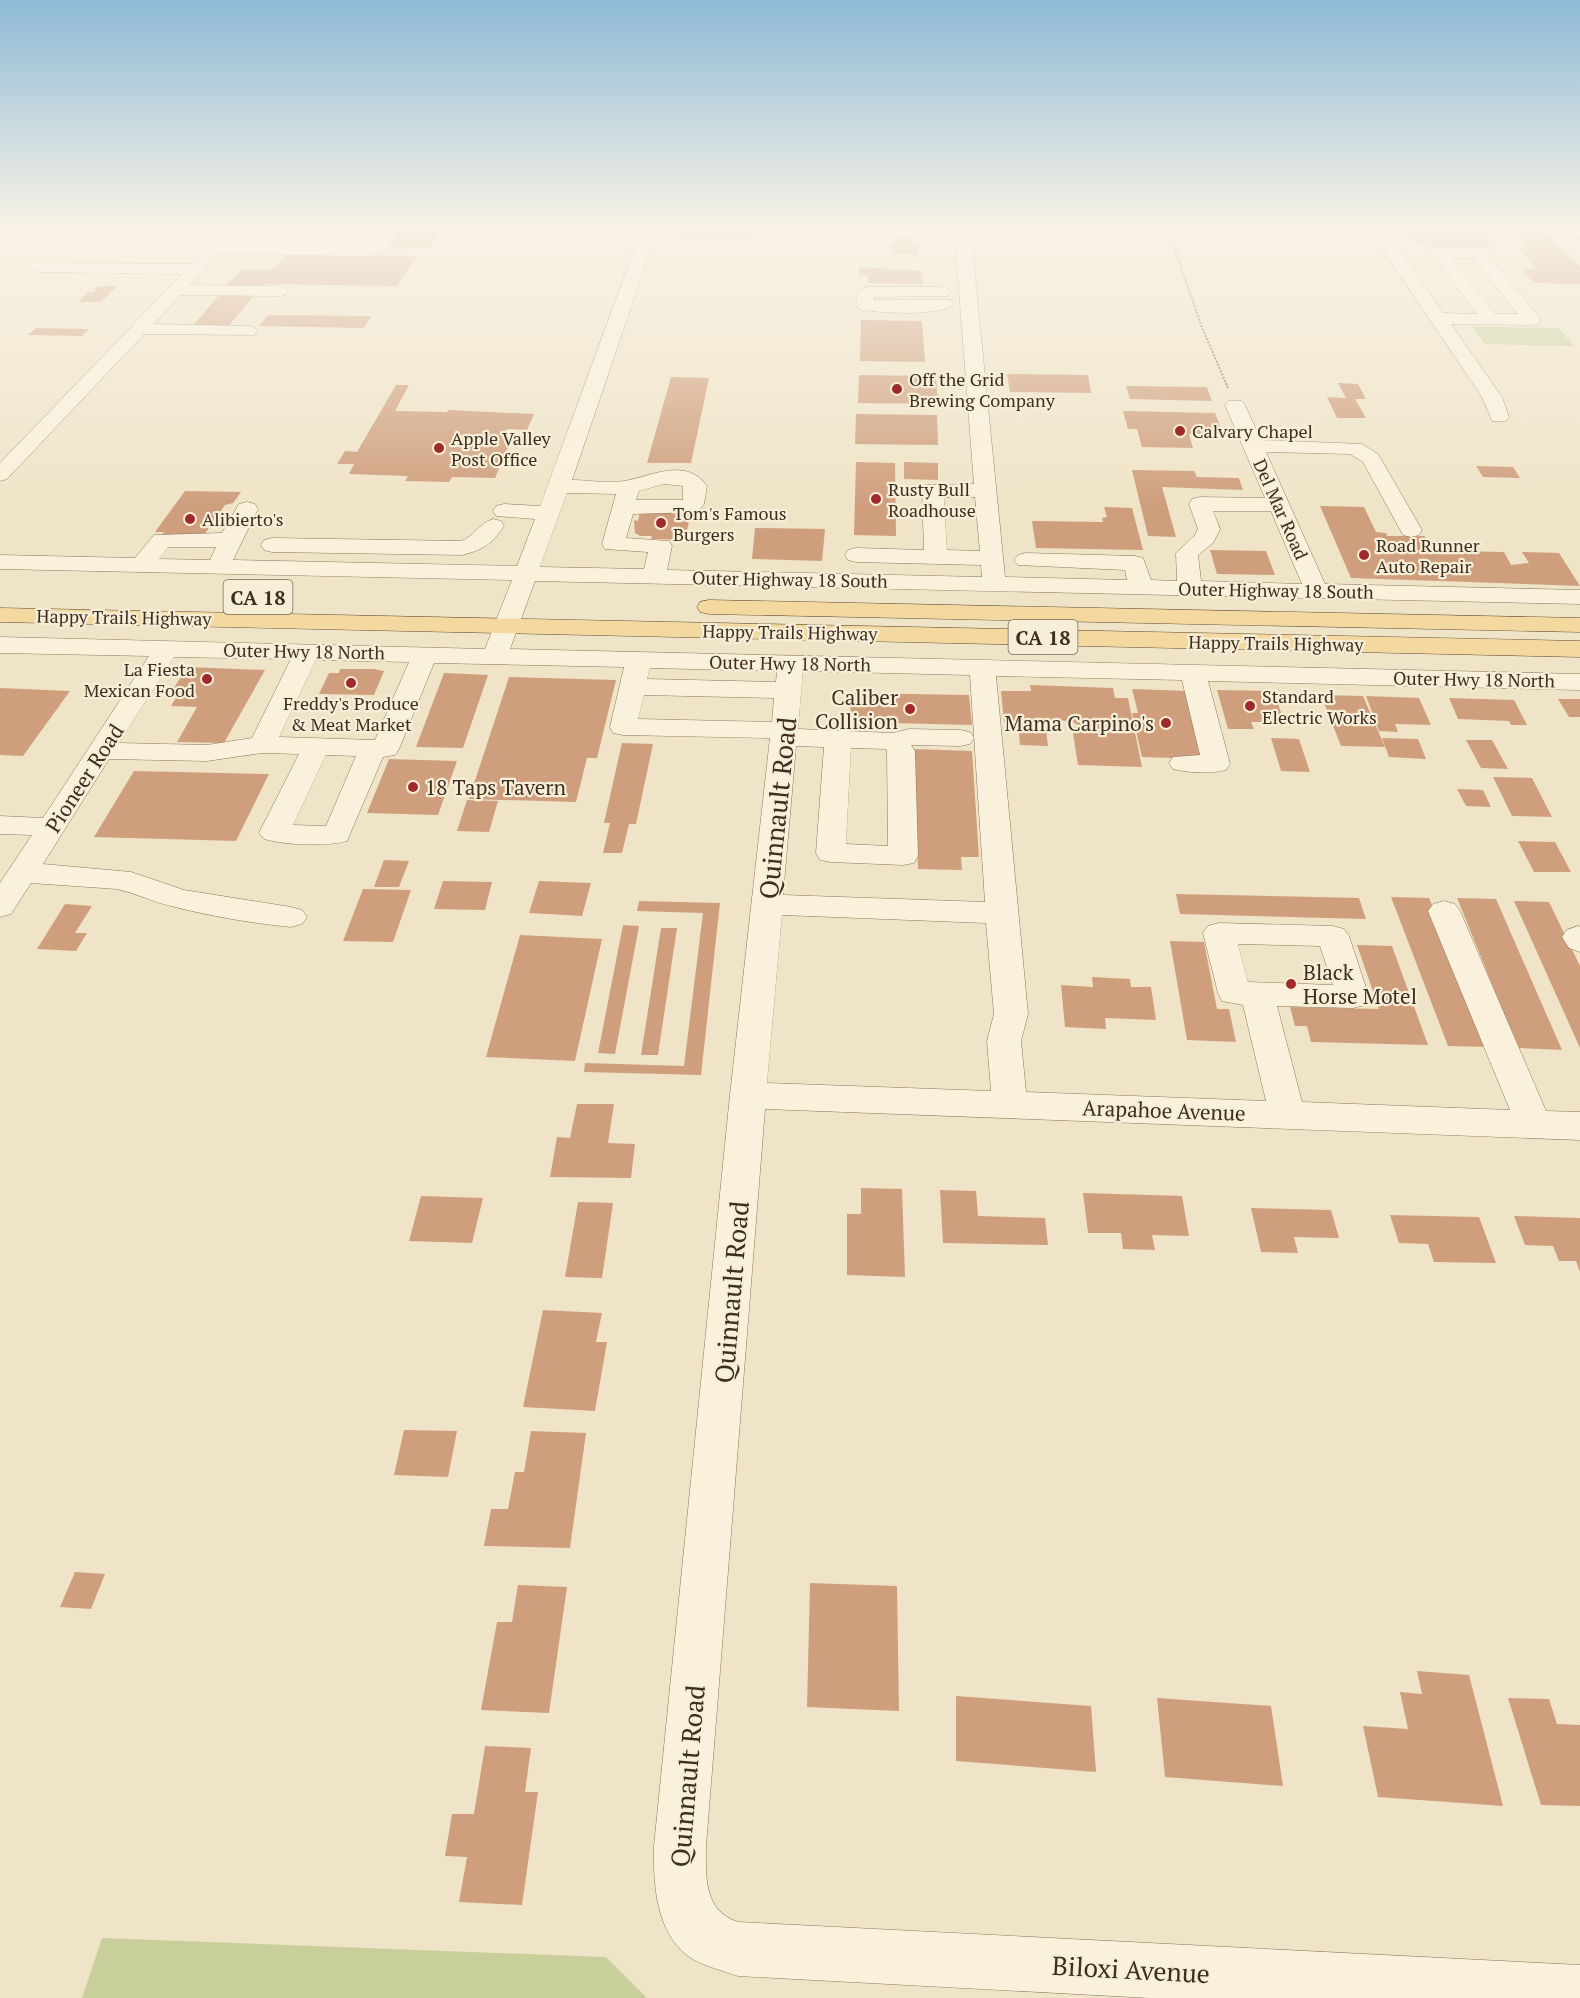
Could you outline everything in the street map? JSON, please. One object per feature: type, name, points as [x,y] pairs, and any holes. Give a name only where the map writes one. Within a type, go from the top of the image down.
[{"type":"main road","name":"Happy Trails Highway","points":[[684,606],[1580,625]]},
{"type":"main road","name":"Happy Trails Highway","points":[[0,615],[515,609],[1580,649]]},
{"type":"street","points":[[0,476],[148,319]]},
{"type":"street","points":[[495,656],[515,609],[619,319]]},
{"type":"street","points":[[970,319],[994,584]]},
{"type":"street","points":[[1439,319],[1492,397],[1499,417]]},
{"type":"street","points":[[1500,319],[1531,319]]},
{"type":"street","points":[[139,329],[248,331]]},
{"type":"street","points":[[575,381],[597,381]]},
{"type":"street","name":"Del Mar Road","points":[[1235,405],[1317,591]]},
{"type":"street","points":[[1253,446],[1355,448],[1371,458],[1411,530]]},
{"type":"street","points":[[559,486],[626,498],[613,544],[661,546],[654,576]]},
{"type":"street","points":[[936,556],[933,490],[986,491]]},
{"type":"street","points":[[1190,588],[1187,553],[1205,538],[1209,529],[1200,504],[1279,505]]},
{"type":"street","points":[[219,567],[230,540],[247,509]]},
{"type":"street","points":[[272,545],[462,548],[476,544],[498,518],[549,513]]},
{"type":"street","points":[[142,565],[162,540],[230,540]]},
{"type":"street","points":[[856,555],[992,558]]},
{"type":"street","points":[[1026,561],[1136,563],[1142,587]]},
{"type":"street","name":"Outer Highway 18 South","points":[[0,562],[1580,597]]},
{"type":"street","name":"Outer Hwy 18 North","points":[[0,645],[639,659],[790,676],[982,667],[1580,682]]},
{"type":"street","name":"Pioneer Road","points":[[0,907],[167,648]]},
{"type":"street","points":[[262,746],[308,651]]},
{"type":"street","points":[[101,751],[207,753],[262,746],[385,749],[425,654]]},
{"type":"street","points":[[639,659],[623,727],[894,741],[909,737],[960,738]]},
{"type":"street","points":[[982,667],[1011,1014],[1004,1041],[1010,1104]]},
{"type":"street","points":[[1183,763],[1216,764],[1193,672]]},
{"type":"street","points":[[632,687],[790,676]]},
{"type":"street","name":"Quinnault Road","points":[[690,1920],[679,1884],[680,1846],[748,1095],[790,676]]},
{"type":"street","points":[[837,739],[831,853],[903,856],[901,751],[894,741]]},
{"type":"street","points":[[316,747],[274,833],[337,835],[373,749]]},
{"type":"street","points":[[0,825],[52,827]]},
{"type":"street","points":[[22,873],[86,874],[134,882],[166,895],[216,907],[252,914],[291,917]]},
{"type":"street","points":[[767,904],[1001,913]]},
{"type":"street","points":[[1444,911],[1534,1124]]},
{"type":"street","points":[[1257,994],[1287,1115]]},
{"type":"street","name":"Arapahoe Avenue","points":[[748,1095],[1580,1126]]},
{"type":"street","name":"Biloxi Avenue","points":[[690,1920],[712,1940],[738,1949],[1580,1993]]},
{"type":"path","points":[[1199,319],[1235,405]]},
{"type":"green space","points":[[1472,326],[1559,328],[1574,346],[1485,344]]},
{"type":"green space","points":[[102,1938],[606,1957],[647,1998],[82,1998]]},
{"type":"building","points":[[198,319],[234,319],[227,328],[191,328]]},
{"type":"building","points":[[265,319],[369,319],[364,328],[259,326]]},
{"type":"building","points":[[861,320],[922,321],[925,362],[860,361]]},
{"type":"building","points":[[36,328],[89,329],[82,336],[28,335]]},
{"type":"building","points":[[1007,374],[1088,375],[1091,393],[1010,392]]},
{"type":"building","name":"Off the Grid Brewing Company","points":[[859,375],[936,376],[938,404],[858,403]]},
{"type":"building","points":[[671,377],[709,378],[691,463],[647,463]]},
{"type":"building","points":[[1338,383],[1358,384],[1366,399],[1355,399],[1366,418],[1337,418],[1327,397],[1346,398]]},
{"type":"building","name":"Apple Valley Post Office","points":[[396,385],[409,385],[395,411],[447,412],[448,410],[534,414],[527,430],[507,429],[502,439],[511,440],[495,478],[452,477],[449,482],[405,481],[408,476],[349,474],[354,464],[337,464],[345,451],[357,452]]},
{"type":"building","points":[[1126,386],[1207,387],[1212,401],[1130,399]]},
{"type":"building","name":"Calvary Chapel","points":[[1123,411],[1215,413],[1223,434],[1189,434],[1193,448],[1142,447],[1137,429],[1128,429]]},
{"type":"building","points":[[856,414],[937,415],[938,445],[855,444]]},
{"type":"building","name":"Rusty Bull Roadhouse","points":[[856,462],[895,463],[896,536],[854,535]]},
{"type":"building","points":[[904,462],[938,463],[938,480],[904,479]]},
{"type":"building","points":[[1476,466],[1513,467],[1520,478],[1483,477]]},
{"type":"building","points":[[1132,470],[1194,471],[1197,477],[1239,478],[1243,490],[1162,487],[1176,537],[1148,536]]},
{"type":"building","name":"Alibierto's","points":[[185,491],[241,492],[233,503],[225,505],[204,535],[161,536],[164,532],[155,532]]},
{"type":"building","points":[[1320,506],[1364,507],[1376,532],[1386,533],[1387,536],[1425,536],[1427,541],[1445,541],[1450,551],[1504,552],[1511,565],[1529,563],[1522,552],[1559,553],[1580,586],[1351,578]]},
{"type":"building","points":[[1104,507],[1132,508],[1143,550],[1036,548],[1032,521],[1103,522],[1102,518],[1107,517]]},
{"type":"building","name":"Tom's Famous Burgers","points":[[640,512],[691,512],[685,540],[651,539],[652,536],[640,536],[635,533],[634,520],[638,521]]},
{"type":"building","points":[[755,528],[825,529],[822,561],[752,559]]},
{"type":"building","points":[[1210,550],[1266,551],[1275,575],[1217,574]]},
{"type":"building","points":[[187,667],[265,670],[224,743],[177,742],[197,707],[171,706],[180,691],[172,691]]},
{"type":"building","name":"Freddy's Produce & Meat Market","points":[[340,669],[384,671],[374,695],[319,694],[329,673],[339,673]]},
{"type":"building","points":[[444,673],[488,675],[463,748],[416,747]]},
{"type":"building","points":[[509,677],[616,680],[597,758],[587,758],[576,802],[469,799]]},
{"type":"building","points":[[1030,685],[1113,688],[1115,698],[1128,698],[1142,767],[1078,765],[1072,727],[1083,728],[1071,721],[1045,720],[1048,746],[1020,745],[1018,722],[1004,722],[1001,691],[1031,691]]},
{"type":"building","points":[[0,688],[70,691],[23,756],[0,755]]},
{"type":"building","name":"Mama Carpino's","points":[[1132,689],[1188,691],[1199,732],[1194,732],[1201,759],[1142,757],[1132,713],[1138,713]]},
{"type":"building","name":"Standard Electric Works","points":[[1217,690],[1274,691],[1284,722],[1251,722],[1254,729],[1228,729]]},
{"type":"building","name":"Caliber Collision","points":[[851,693],[969,695],[972,725],[850,722]]},
{"type":"building","points":[[1321,695],[1363,696],[1385,747],[1341,746]]},
{"type":"building","points":[[1366,696],[1419,698],[1431,725],[1395,724],[1398,732],[1379,731]]},
{"type":"building","points":[[1449,698],[1514,700],[1527,725],[1511,725],[1509,721],[1458,719]]},
{"type":"building","points":[[1558,699],[1580,699],[1580,717],[1569,717]]},
{"type":"building","points":[[1271,738],[1299,739],[1310,772],[1281,771]]},
{"type":"building","points":[[1382,738],[1418,739],[1426,759],[1389,757]]},
{"type":"building","points":[[1466,740],[1492,740],[1508,769],[1481,768]]},
{"type":"building","points":[[622,743],[653,744],[636,824],[629,824],[622,853],[603,853],[610,823],[604,823]]},
{"type":"building","points":[[914,749],[972,751],[979,857],[961,857],[962,870],[918,869]]},
{"type":"building","name":"18 Taps Tavern","points":[[389,759],[457,761],[438,815],[367,813]]},
{"type":"building","points":[[134,771],[269,774],[236,841],[94,837]]},
{"type":"building","points":[[1493,777],[1532,778],[1552,817],[1512,816]]},
{"type":"building","points":[[1457,789],[1483,790],[1491,807],[1466,806]]},
{"type":"building","points":[[467,800],[498,801],[489,832],[457,831]]},
{"type":"building","points":[[1518,841],[1555,842],[1571,872],[1534,872]]},
{"type":"building","points":[[384,860],[409,861],[399,887],[374,887]]},
{"type":"building","points":[[443,881],[492,882],[485,910],[434,909]]},
{"type":"building","points":[[539,881],[591,883],[582,916],[529,913]]},
{"type":"building","points":[[363,889],[411,890],[393,942],[343,941]]},
{"type":"building","points":[[1176,894],[1359,898],[1366,919],[1180,914]]},
{"type":"building","points":[[1391,897],[1429,898],[1490,1047],[1448,1046]]},
{"type":"building","points":[[1457,898],[1496,899],[1562,1050],[1518,1048]]},
{"type":"building","points":[[639,901],[720,903],[701,1075],[584,1072],[585,1063],[684,1066],[703,913],[637,911]]},
{"type":"building","points":[[1514,901],[1549,902],[1580,966],[1580,1048]]},
{"type":"building","points":[[65,904],[92,906],[75,933],[87,933],[76,951],[37,949]]},
{"type":"building","points":[[623,925],[639,926],[615,1054],[598,1053]]},
{"type":"building","points":[[661,928],[677,928],[658,1055],[641,1055]]},
{"type":"building","points":[[520,935],[602,939],[575,1061],[486,1057]]},
{"type":"building","points":[[1170,941],[1204,942],[1217,1009],[1229,1009],[1236,1042],[1187,1040]]},
{"type":"building","points":[[1357,945],[1392,946],[1428,1045],[1311,1042],[1307,1026],[1295,1026],[1290,1007],[1379,1009]]},
{"type":"building","points":[[1092,977],[1130,979],[1131,987],[1151,987],[1156,1020],[1105,1018],[1106,1029],[1065,1027],[1061,985],[1093,987]]},
{"type":"building","points":[[577,1104],[614,1104],[608,1143],[635,1144],[631,1178],[550,1177],[557,1137],[570,1138]]},
{"type":"building","points":[[861,1188],[902,1189],[905,1277],[847,1275],[847,1214],[861,1214]]},
{"type":"building","points":[[940,1190],[976,1191],[978,1216],[1045,1218],[1048,1245],[943,1243]]},
{"type":"building","points":[[1083,1193],[1182,1196],[1189,1236],[1152,1235],[1155,1250],[1123,1249],[1121,1233],[1088,1233]]},
{"type":"building","points":[[421,1196],[483,1198],[472,1243],[409,1241]]},
{"type":"building","points":[[578,1202],[613,1203],[602,1278],[565,1277]]},
{"type":"building","points":[[1251,1208],[1331,1210],[1339,1238],[1294,1237],[1298,1253],[1261,1252]]},
{"type":"building","points":[[1390,1215],[1479,1217],[1496,1263],[1434,1262],[1428,1244],[1399,1243]]},
{"type":"building","points":[[1514,1216],[1580,1218],[1580,1272],[1576,1261],[1559,1261],[1553,1246],[1525,1245]]},
{"type":"building","points":[[543,1310],[602,1313],[596,1342],[607,1342],[595,1411],[523,1407]]},
{"type":"building","points":[[404,1430],[457,1431],[448,1477],[394,1475]]},
{"type":"building","points":[[531,1431],[586,1433],[570,1548],[484,1546],[491,1509],[508,1509],[515,1472],[524,1472]]},
{"type":"building","points":[[75,1572],[105,1574],[91,1609],[60,1607]]},
{"type":"building","points":[[810,1583],[897,1586],[899,1711],[807,1707]]},
{"type":"building","points":[[518,1585],[567,1587],[549,1713],[481,1710],[497,1622],[512,1622]]},
{"type":"building","points":[[1417,1671],[1469,1675],[1503,1806],[1378,1797],[1363,1726],[1408,1729],[1400,1692],[1422,1694]]},
{"type":"building","points":[[956,1696],[1091,1706],[1096,1772],[956,1761]]},
{"type":"building","points":[[1157,1698],[1271,1706],[1283,1786],[1165,1777]]},
{"type":"building","points":[[1508,1698],[1549,1699],[1557,1724],[1580,1725],[1580,1806],[1541,1805]]},
{"type":"building","points":[[485,1746],[531,1748],[525,1792],[538,1792],[522,1905],[459,1902],[467,1857],[445,1856],[452,1814],[474,1814]]},
{"type":"place","name":"Off the Grid Brewing Company","points":[[897,389]]},
{"type":"place","name":"Calvary Chapel","points":[[1180,431]]},
{"type":"place","name":"Apple Valley Post Office","points":[[439,448]]},
{"type":"place","name":"Rusty Bull Roadhouse","points":[[876,499]]},
{"type":"place","name":"Alibierto's","points":[[190,519]]},
{"type":"place","name":"Tom's Famous Burgers","points":[[661,523]]},
{"type":"place","name":"Road Runner Auto Repair","points":[[1364,555]]},
{"type":"place","name":"La Fiesta Mexican Food","points":[[207,679]]},
{"type":"place","name":"Freddy's Produce & Meat Market","points":[[351,683]]},
{"type":"place","name":"Standard Electric Works","points":[[1250,706]]},
{"type":"place","name":"Caliber Collision","points":[[910,709]]},
{"type":"place","name":"Mama Carpino's","points":[[1166,723]]},
{"type":"place","name":"18 Taps Tavern","points":[[413,787]]},
{"type":"place","name":"Black Horse Motel","points":[[1291,984]]}]
